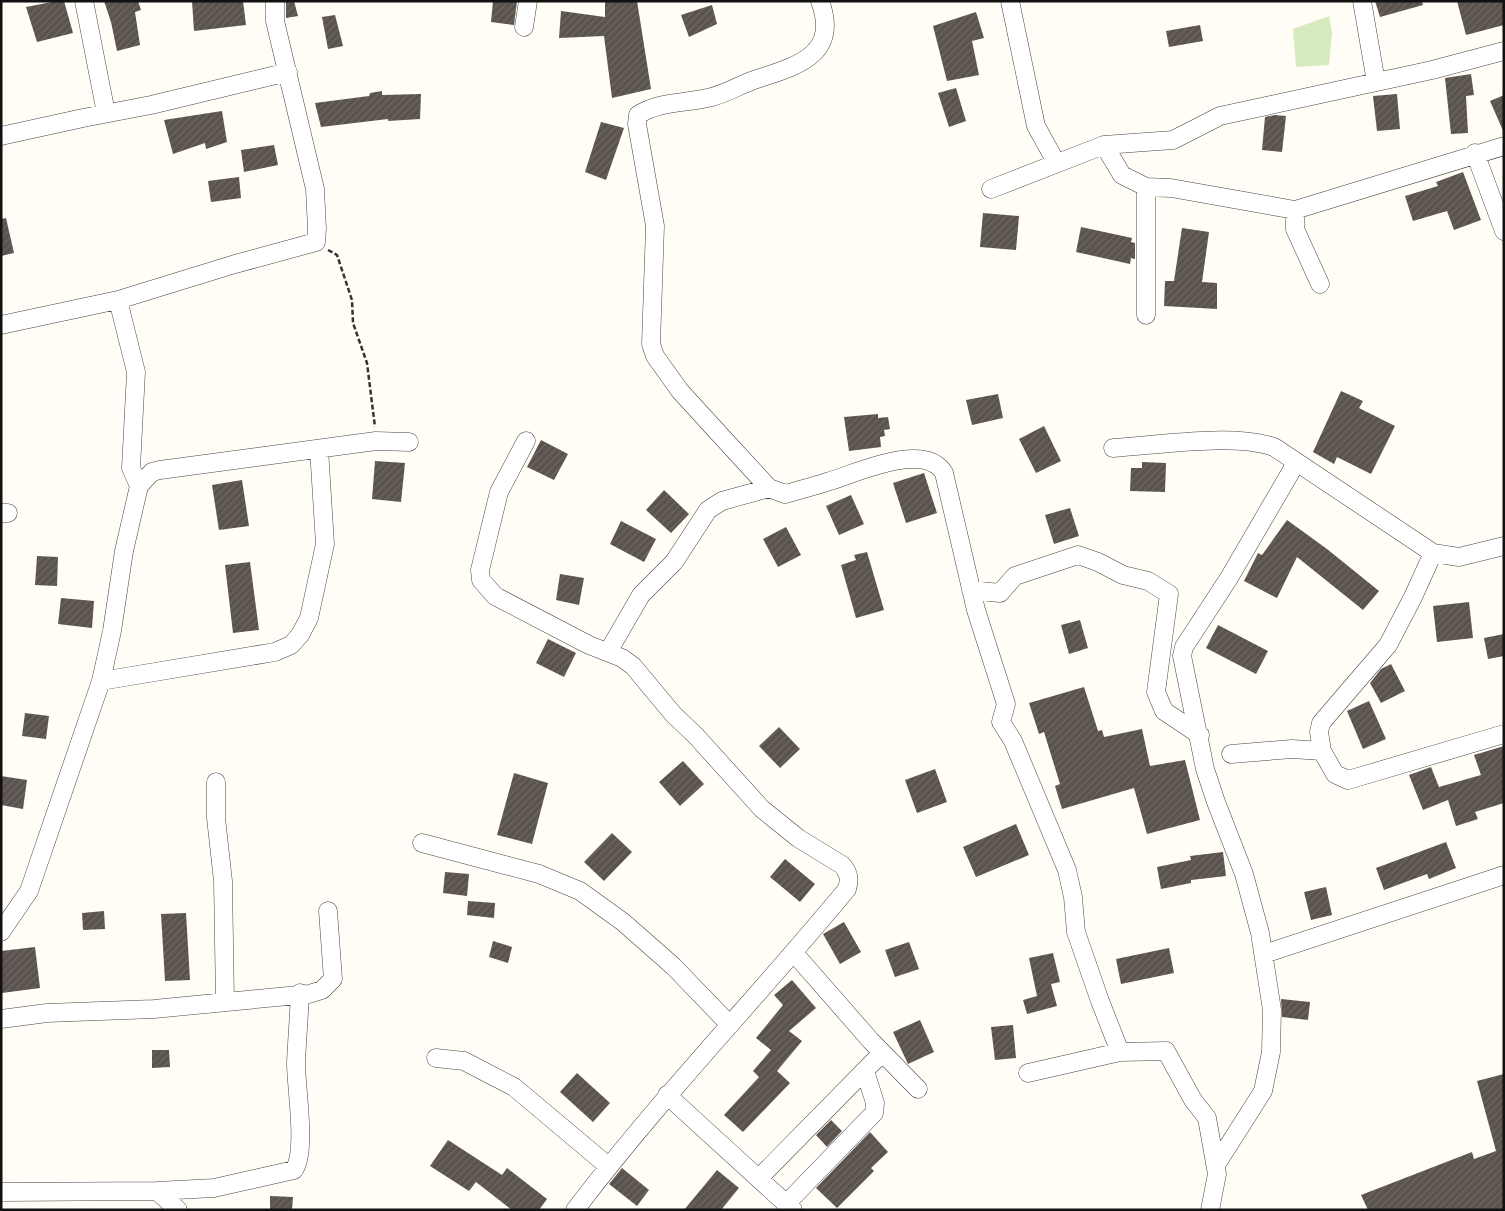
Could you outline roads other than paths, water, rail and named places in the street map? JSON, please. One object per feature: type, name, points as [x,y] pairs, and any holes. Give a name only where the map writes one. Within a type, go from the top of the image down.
[{"type":"street","points":[[84,1],[106,113]]},
{"type":"street","points":[[1,324],[118,300],[235,264],[316,242],[318,229],[315,189],[275,21],[275,1]]},
{"type":"street","points":[[524,27],[528,1]]},
{"type":"street","points":[[820,1],[826,16],[827,29],[822,41],[806,61],[713,97],[645,111],[638,115],[637,124],[655,226],[651,344],[655,356],[680,391],[769,488],[785,494],[870,467],[911,459],[934,463],[940,466],[944,474],[971,590],[1006,704],[1001,722],[1013,741],[1067,870],[1073,897],[1076,932],[1120,1052]]},
{"type":"street","points":[[1010,1],[1036,126],[1056,162]]},
{"type":"street","points":[[1362,1],[1376,82]]},
{"type":"street","points":[[991,189],[1056,162],[1104,145],[1173,140],[1220,116],[1376,82],[1504,51]]},
{"type":"street","points":[[1,136],[151,105],[288,72]]},
{"type":"street","points":[[1104,145],[1122,174],[1146,187],[1179,190],[1295,210],[1475,153],[1504,146]]},
{"type":"street","points":[[1475,153],[1504,231]]},
{"type":"street","points":[[1146,187],[1146,315]]},
{"type":"street","points":[[1295,210],[1295,230],[1320,284]]},
{"type":"street","points":[[118,300],[136,372],[131,468],[139,486]]},
{"type":"street","points":[[1,932],[29,891],[101,681],[112,631],[124,551],[139,486],[152,472],[160,470],[320,450],[376,440],[409,442]]},
{"type":"street","points":[[526,441],[499,492],[480,570],[482,580],[495,596],[510,605],[590,645],[622,658],[632,666],[673,714],[696,736],[762,809],[798,838],[842,865],[847,871],[849,880],[846,889],[794,953],[667,1095],[608,1166],[575,1210]]},
{"type":"street","points":[[1113,448],[1237,441],[1260,443],[1274,447],[1433,553],[1459,557],[1504,546]]},
{"type":"street","points":[[101,681],[275,652],[291,645],[309,618],[325,544],[320,450]]},
{"type":"street","points":[[1216,1165],[1246,1114],[1263,1091],[1271,1052],[1272,1010],[1264,954],[1244,874],[1205,769],[1200,735],[1182,656],[1184,648],[1230,578],[1296,463]]},
{"type":"street","points":[[608,652],[641,595],[674,562],[708,510],[722,501],[769,488]]},
{"type":"street","points":[[1433,553],[1388,645],[1325,716],[1319,732],[1322,750],[1335,774],[1348,780],[1504,734]]},
{"type":"street","points":[[971,590],[1000,593],[1015,576],[1078,555],[1098,562],[1123,575],[1148,581],[1169,594],[1156,692],[1164,711],[1200,735]]},
{"type":"street","points":[[1231,754],[1292,748],[1322,750]]},
{"type":"street","points":[[216,782],[216,818],[223,882],[225,1002]]},
{"type":"street","points":[[422,844],[539,874],[580,891],[623,922],[674,966],[730,1025]]},
{"type":"street","points":[[1264,954],[1504,875]]},
{"type":"street","points":[[1,1019],[47,1013],[154,1009],[309,994],[322,990],[333,979],[328,911]]},
{"type":"street","points":[[794,953],[882,1053],[918,1089]]},
{"type":"street","points":[[1,1192],[157,1191],[214,1188],[294,1170],[298,1158],[300,1108],[296,1065],[300,994]]},
{"type":"street","points":[[1028,1073],[1120,1052],[1166,1051],[1193,1100],[1207,1118],[1211,1132],[1216,1165],[1216,1185],[1210,1210]]},
{"type":"street","points":[[759,1178],[882,1053]]},
{"type":"street","points":[[436,1058],[464,1061],[514,1087],[608,1166]]},
{"type":"street","points":[[667,1095],[790,1207],[874,1113],[874,1103],[865,1071]]},
{"type":"street","points":[[1211,1132],[1246,1114]]},
{"type":"street","points":[[157,1191],[178,1210]]}]
